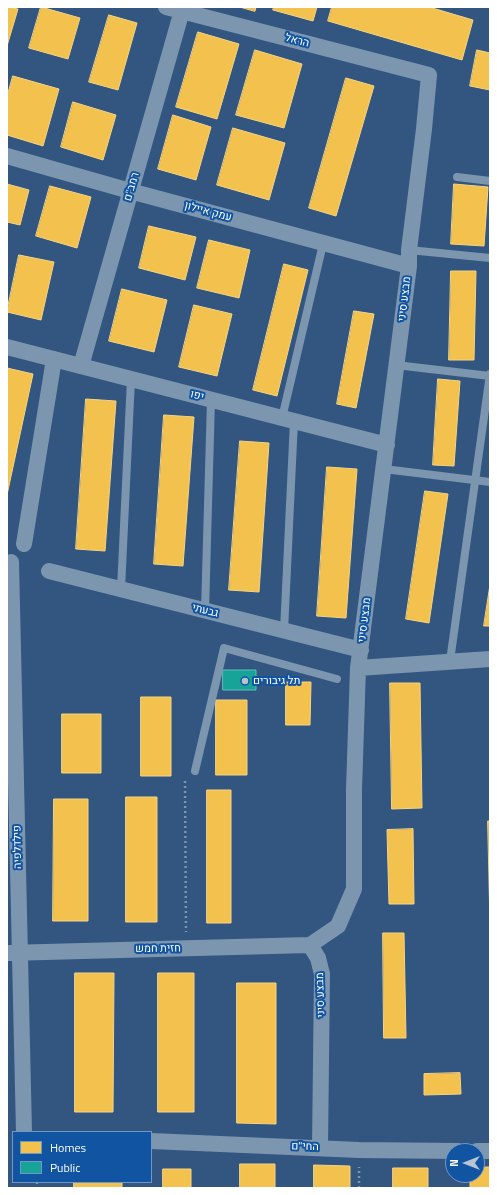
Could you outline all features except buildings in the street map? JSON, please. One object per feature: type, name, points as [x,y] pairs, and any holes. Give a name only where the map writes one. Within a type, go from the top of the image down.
[{"type":"street","name":"הראל","points":[[166,7],[182,9],[429,75]]},
{"type":"street","name":"רמב\"ם","points":[[81,366],[182,9]]},
{"type":"street","name":"מבצע סיני","points":[[320,1148],[322,974],[318,958],[310,945],[338,926],[354,889],[354,789],[358,668],[409,266],[409,250],[429,75]]},
{"type":"street","name":"עמק איילון","points":[[7,156],[323,244],[409,266]]},
{"type":"street","name":"יפו","points":[[7,347],[387,445]]},
{"type":"street","points":[[24,544],[54,359]]},
{"type":"street","name":"פילדלפיה","points":[[11,562],[14,953],[24,1131]]},
{"type":"street","name":"גבעתי","points":[[49,571],[361,650]]},
{"type":"street","points":[[358,668],[490,659]]},
{"type":"street","name":"חזית חמש","points":[[14,953],[310,945]]},
{"type":"street","name":"החי\"ם","points":[[152,1141],[359,1150],[445,1151]]},
{"type":"lane","points":[[457,177],[490,181]]},
{"type":"lane","points":[[284,631],[288,420],[323,244]]},
{"type":"lane","points":[[409,250],[490,258]]},
{"type":"lane","points":[[396,365],[490,375],[450,661]]},
{"type":"lane","points":[[121,589],[131,379]]},
{"type":"lane","points":[[206,611],[211,400]]},
{"type":"lane","points":[[384,470],[490,482]]},
{"type":"lane","points":[[195,771],[224,648],[337,679]]},
{"type":"path","points":[[186,948],[184,770],[195,771]]},
{"type":"place","name":"תל גיבורים","points":[[245,681]]}]
